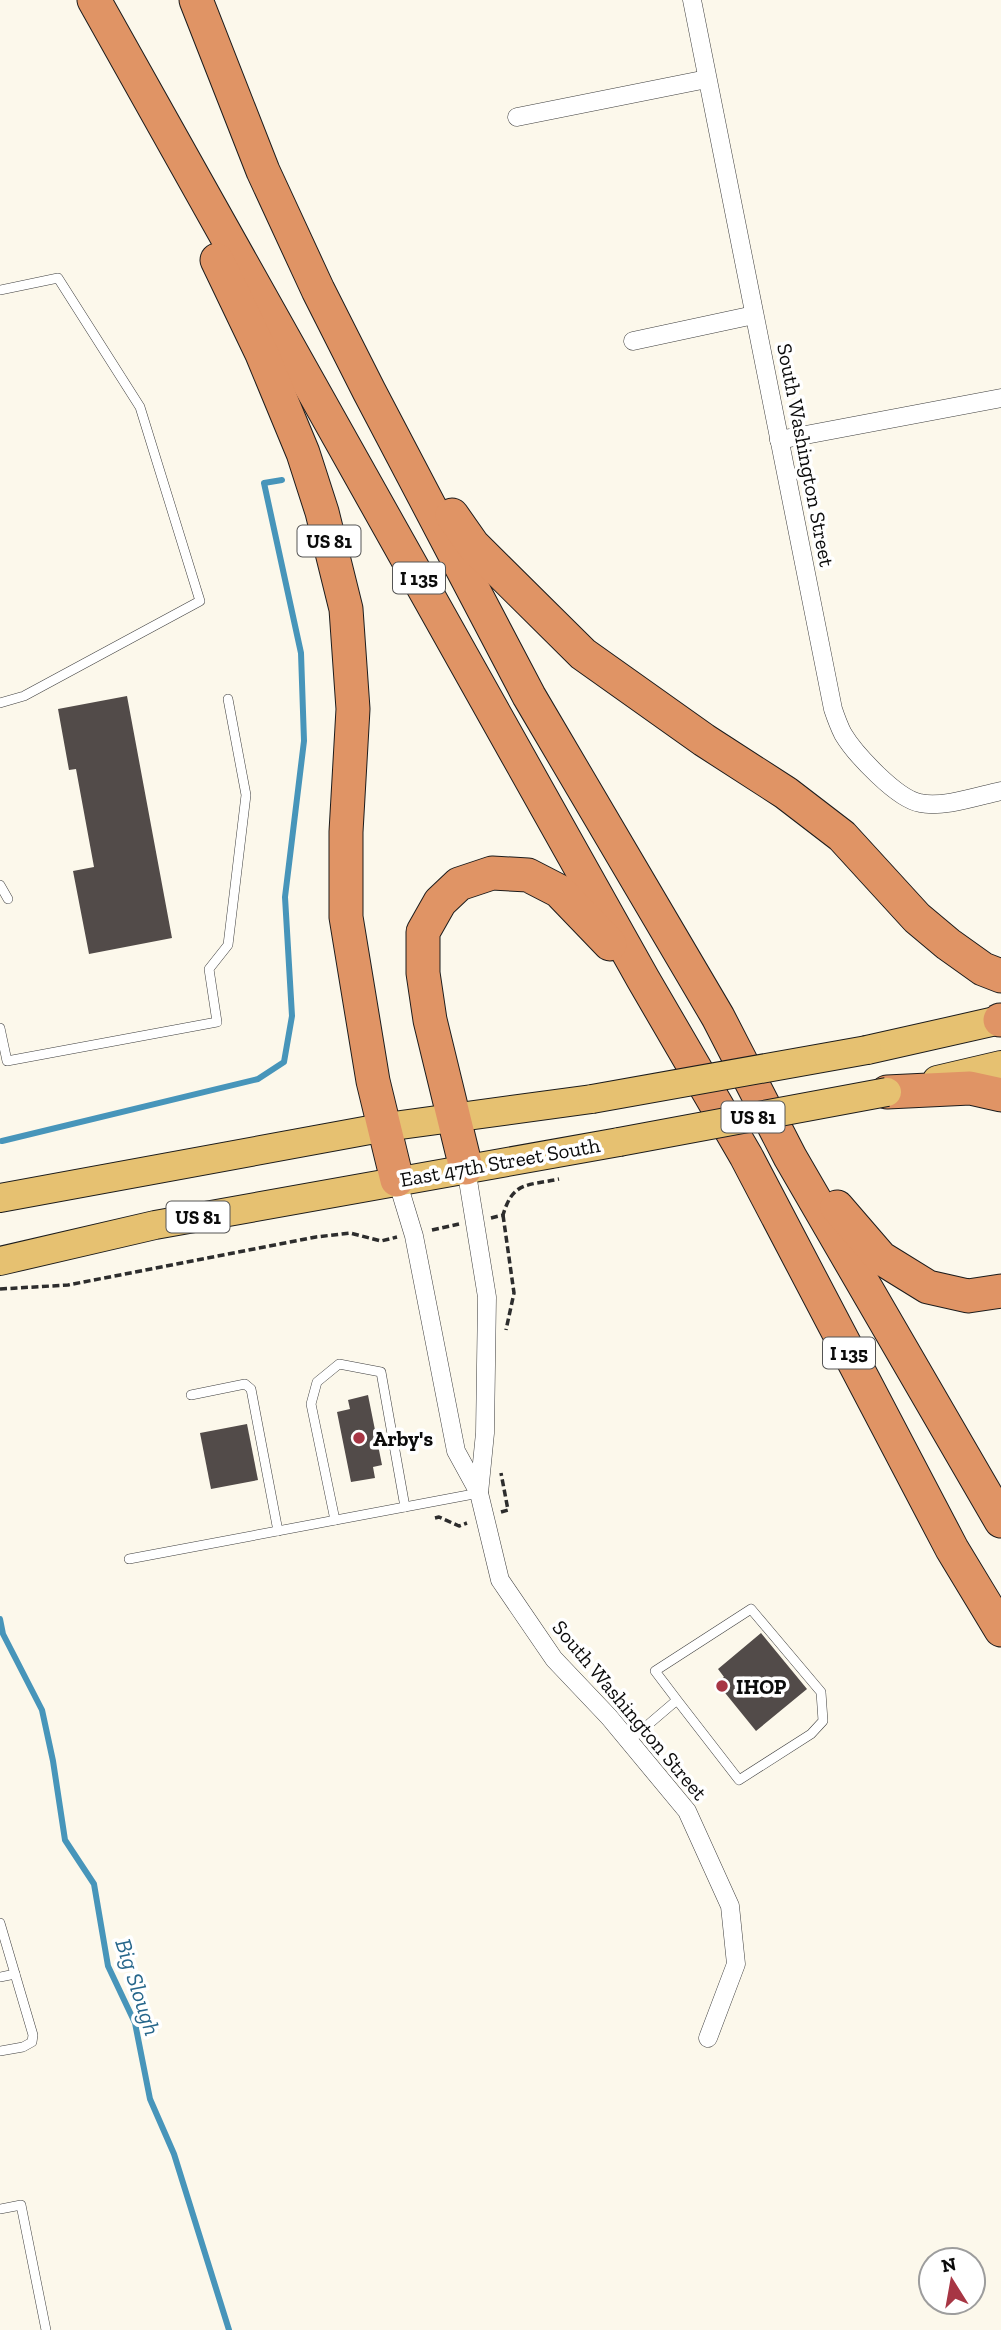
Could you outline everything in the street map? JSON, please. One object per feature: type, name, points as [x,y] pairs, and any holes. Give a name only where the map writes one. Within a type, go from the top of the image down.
[{"type":"highway","name":"I 135","points":[[92,0],[643,979],[746,1156],[952,1549],[1001,1630]]},
{"type":"highway","name":"US 81","points":[[92,0],[262,354],[303,453],[321,512],[346,609],[353,709],[346,832],[346,917],[373,1081],[397,1180]]},
{"type":"highway","name":"I 135","points":[[196,0],[263,171],[369,391],[529,696],[718,1017],[790,1157],[1001,1521]]},
{"type":"highway","points":[[369,391],[473,545],[583,654],[704,740],[786,793],[842,835],[917,918],[983,969],[1001,976]]},
{"type":"highway","points":[[466,1168],[430,1020],[423,973],[423,932],[440,902],[459,884],[492,873],[528,875],[558,891],[643,979]]},
{"type":"highway","name":"US 81","points":[[887,1091],[970,1088],[1001,1095]]},
{"type":"highway","name":"US 81","points":[[790,1157],[881,1258],[928,1287],[968,1296],[1001,1291]]},
{"type":"main road","name":"US 81","points":[[454,1118],[592,1099],[867,1050],[1000,1020]]},
{"type":"main road","name":"East 47th Street South","points":[[0,1261],[155,1225],[619,1142],[887,1091],[1001,1065]]},
{"type":"main road","points":[[0,1198],[386,1127],[454,1118]]},
{"type":"street","name":"South Washington Street","points":[[692,0],[833,709],[845,737],[901,796],[917,803],[933,804],[1001,791]]},
{"type":"street","points":[[517,117],[707,79]]},
{"type":"street","points":[[633,341],[754,315]]},
{"type":"street","points":[[779,440],[1001,398]]},
{"type":"street","name":"South Washington Street","points":[[466,1168],[487,1297],[485,1433],[479,1493]]},
{"type":"street","name":"South Washington Street","points":[[397,1180],[413,1234],[457,1451],[479,1493],[499,1580],[554,1659],[629,1741],[687,1811],[730,1906],[736,1964],[708,2038]]},
{"type":"lane","points":[[0,290],[58,278],[140,407],[200,601],[24,696],[0,704]]},
{"type":"lane","points":[[0,1028],[7,1061],[218,1023],[209,969],[228,945],[246,795],[228,699]]},
{"type":"lane","points":[[0,885],[8,899]]},
{"type":"lane","points":[[335,1520],[311,1404],[317,1382],[339,1364],[381,1372],[405,1507]]},
{"type":"lane","points":[[191,1395],[245,1384],[251,1389],[278,1531]]},
{"type":"lane","points":[[129,1559],[479,1493]]},
{"type":"lane","points":[[751,1609],[821,1692],[823,1721],[811,1734],[740,1780],[677,1700],[654,1671],[751,1609]]},
{"type":"lane","points":[[629,1741],[677,1700]]},
{"type":"lane","points":[[0,1923],[33,2035],[32,2042],[23,2047],[0,2052]]},
{"type":"lane","points":[[0,1977],[15,1974]]},
{"type":"lane","points":[[0,2209],[20,2205],[46,2330]]},
{"type":"path","points":[[0,1289],[68,1286],[316,1237],[350,1233],[381,1241],[503,1215],[509,1196],[519,1188],[559,1179]]},
{"type":"building","points":[[127,696],[172,938],[89,954],[73,871],[94,867],[76,769],[69,770],[58,709]]},
{"type":"building","name":"Arby's","points":[[368,1395],[382,1465],[373,1467],[375,1478],[351,1482],[337,1412],[350,1409],[348,1400]]},
{"type":"building","points":[[247,1424],[258,1480],[211,1489],[200,1433]]},
{"type":"building","points":[[761,1633],[807,1689],[756,1731],[717,1683],[724,1677],[718,1669]]},
{"type":"waterway","points":[[2,1141],[258,1079],[284,1062],[292,1016],[285,897],[304,741],[301,653],[264,483],[282,480]]},
{"type":"waterway","name":"Big Slough","points":[[0,1619],[3,1634],[42,1710],[65,1840],[94,1884],[108,1966],[135,2023],[150,2099],[174,2154],[229,2330]]},
{"type":"place","name":"Arby's","points":[[359,1438]]},
{"type":"place","name":"IHOP","points":[[722,1686]]}]
